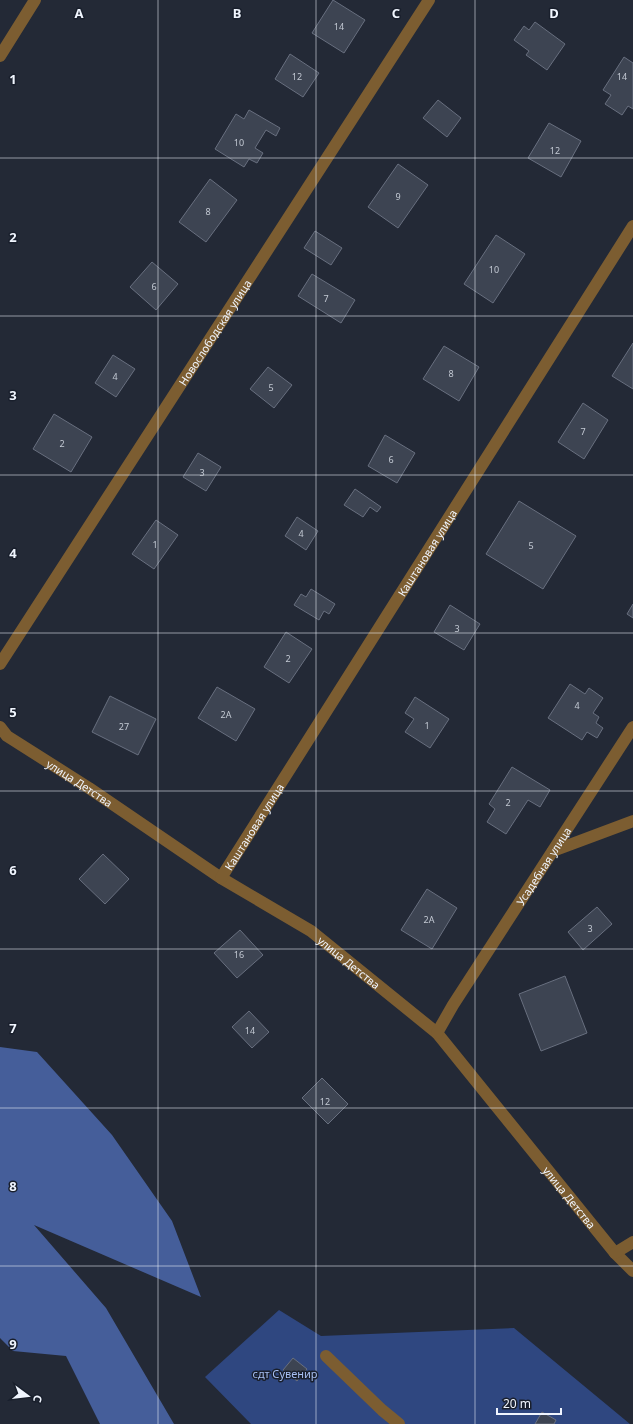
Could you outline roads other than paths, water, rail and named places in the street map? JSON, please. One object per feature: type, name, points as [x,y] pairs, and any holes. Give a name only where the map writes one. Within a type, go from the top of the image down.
[{"type":"street","points":[[0,56],[36,0]]},
{"type":"street","name":"Новослободская улица","points":[[0,664],[429,0]]},
{"type":"street","name":"Каштановая улица","points":[[221,878],[633,226]]},
{"type":"street","name":"улица Детства","points":[[0,727],[7,736],[89,788],[221,878],[310,931],[437,1033],[615,1253],[633,1271]]},
{"type":"street","name":"Усадебная улица","points":[[437,1033],[453,1005],[633,727]]},
{"type":"street","points":[[553,851],[633,821]]},
{"type":"street","points":[[615,1253],[633,1242]]},
{"type":"street","points":[[326,1356],[382,1410],[399,1424]]},
{"type":"park label","name":"сдт Сувенир","points":[[285,1373]]}]
